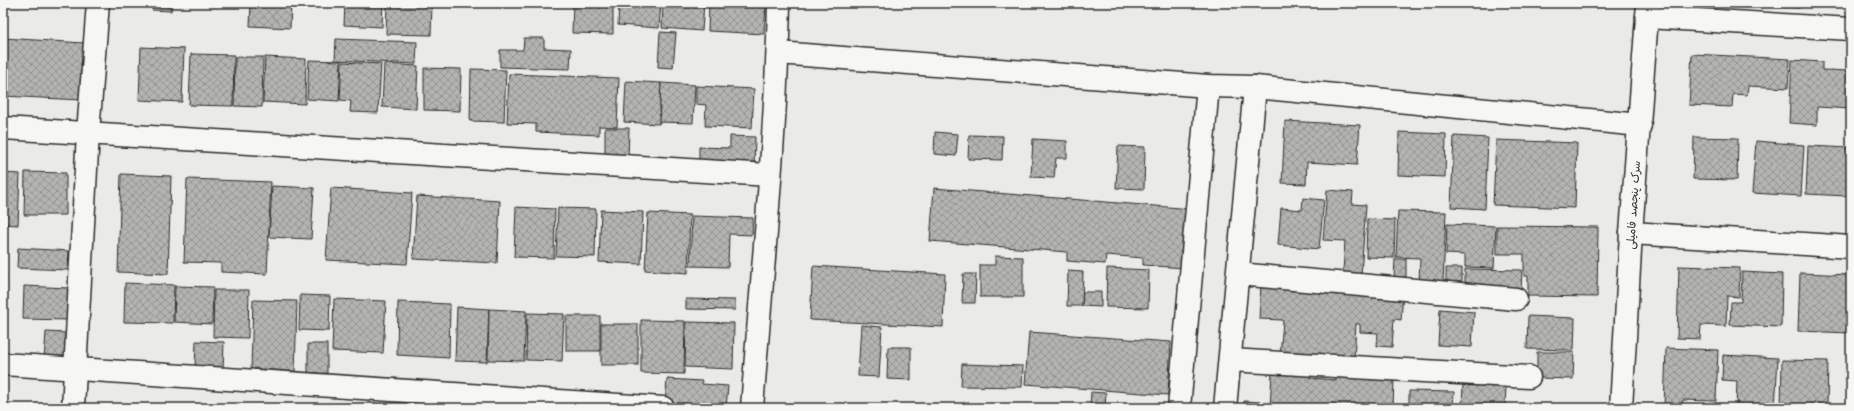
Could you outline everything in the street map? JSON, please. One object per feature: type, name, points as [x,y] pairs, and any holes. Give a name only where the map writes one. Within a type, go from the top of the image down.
[{"type":"street","points":[[73,408],[88,133],[98,3]]},
{"type":"street","points":[[752,408],[770,175],[778,53],[779,3]]},
{"type":"street","points":[[1647,10],[1851,28]]},
{"type":"street","name":"سرک پنجصد فامیلی","points":[[1621,408],[1631,233],[1640,125],[1647,10]]},
{"type":"street","points":[[778,53],[1208,86],[1255,87],[1640,125]]},
{"type":"street","points":[[1179,408],[1208,86]]},
{"type":"street","points":[[1225,408],[1255,87]]},
{"type":"street","points":[[3,128],[770,175]]},
{"type":"street","points":[[1631,233],[1851,247]]},
{"type":"street","points":[[1238,274],[1516,299]]},
{"type":"street","points":[[1230,360],[1529,377]]},
{"type":"street","points":[[3,364],[663,408]]},
{"type":"building","points":[[152,3],[172,3],[171,11],[152,10]]},
{"type":"building","points":[[251,3],[291,3],[290,28],[250,26]]},
{"type":"building","points":[[307,3],[335,3],[335,5],[307,5]]},
{"type":"building","points":[[345,3],[383,3],[382,27],[344,25]]},
{"type":"building","points":[[387,3],[432,3],[431,35],[386,34]]},
{"type":"building","points":[[537,3],[571,3],[571,5]]},
{"type":"building","points":[[573,3],[613,3],[613,34],[572,33]]},
{"type":"building","points":[[619,3],[661,3],[659,28],[618,25]]},
{"type":"building","points":[[663,3],[704,3],[702,31],[662,28]]},
{"type":"building","points":[[709,3],[766,3],[764,34],[708,31]]},
{"type":"building","points":[[1764,3],[1800,3],[1799,8],[1764,6]]},
{"type":"building","points":[[660,32],[676,33],[673,68],[658,67]]},
{"type":"building","points":[[3,38],[84,43],[81,100],[3,96]]},
{"type":"building","points":[[524,38],[544,38],[544,48],[571,49],[570,69],[500,67],[500,50],[523,50]]},
{"type":"building","points":[[336,39],[417,42],[416,64],[335,60]]},
{"type":"building","points":[[141,47],[184,49],[182,102],[139,100]]},
{"type":"building","points":[[191,54],[234,55],[233,106],[189,105]]},
{"type":"building","points":[[1692,54],[1790,59],[1788,88],[1748,86],[1747,95],[1733,94],[1732,107],[1689,105]]},
{"type":"building","points":[[235,57],[263,57],[262,107],[234,106]]},
{"type":"building","points":[[265,57],[306,59],[305,104],[263,102]]},
{"type":"building","points":[[309,60],[341,61],[339,101],[307,99]]},
{"type":"building","points":[[1792,60],[1822,62],[1822,70],[1851,71],[1851,109],[1817,107],[1817,125],[1789,123]]},
{"type":"building","points":[[342,62],[381,64],[378,113],[350,112],[351,101],[340,100]]},
{"type":"building","points":[[384,64],[418,66],[416,109],[382,107]]},
{"type":"building","points":[[424,68],[461,69],[460,111],[424,110]]},
{"type":"building","points":[[471,69],[506,70],[504,122],[470,121]]},
{"type":"building","points":[[509,74],[619,78],[617,127],[599,126],[599,135],[536,132],[536,124],[507,123]]},
{"type":"building","points":[[626,81],[661,83],[659,124],[624,122]]},
{"type":"building","points":[[661,83],[695,85],[693,123],[659,122]]},
{"type":"building","points":[[696,86],[754,89],[752,128],[705,126],[706,105],[696,104]]},
{"type":"building","points":[[1285,121],[1360,125],[1357,165],[1307,162],[1306,184],[1282,183]]},
{"type":"building","points":[[605,128],[629,128],[628,158],[605,157]]},
{"type":"building","points":[[935,132],[958,134],[956,156],[934,154]]},
{"type":"building","points":[[1399,132],[1446,134],[1445,177],[1398,175]]},
{"type":"building","points":[[969,135],[1003,136],[1002,160],[968,159]]},
{"type":"building","points":[[730,136],[755,137],[754,167],[699,167],[699,147],[730,148]]},
{"type":"building","points":[[1454,136],[1488,138],[1485,209],[1451,207]]},
{"type":"building","points":[[1694,137],[1738,138],[1737,180],[1693,179]]},
{"type":"building","points":[[1033,139],[1067,141],[1067,158],[1056,158],[1054,178],[1031,177]]},
{"type":"building","points":[[1496,140],[1577,143],[1575,208],[1493,205]]},
{"type":"building","points":[[1756,141],[1804,145],[1801,196],[1752,193]]},
{"type":"building","points":[[1118,146],[1145,147],[1144,189],[1116,188]]},
{"type":"building","points":[[1808,146],[1851,148],[1851,167],[1849,167],[1847,196],[1806,194]]},
{"type":"building","points":[[25,172],[66,173],[66,215],[24,215]]},
{"type":"building","points":[[3,173],[20,174],[18,225],[3,224]]},
{"type":"building","points":[[121,174],[171,176],[168,274],[118,272]]},
{"type":"building","points":[[187,179],[271,182],[267,274],[221,272],[221,263],[184,262]]},
{"type":"building","points":[[272,186],[314,188],[311,239],[269,237]]},
{"type":"building","points":[[331,188],[412,193],[407,264],[326,260]]},
{"type":"building","points":[[934,188],[1192,209],[1183,268],[1143,265],[1143,258],[1106,255],[1105,264],[1067,261],[1067,252],[930,241]]},
{"type":"building","points":[[1327,190],[1353,192],[1352,204],[1366,205],[1361,274],[1343,272],[1345,241],[1323,240]]},
{"type":"building","points":[[417,196],[500,201],[497,263],[413,259]]},
{"type":"building","points":[[1303,198],[1324,200],[1319,249],[1278,245],[1281,208],[1302,210]]},
{"type":"building","points":[[516,207],[555,209],[554,258],[514,257]]},
{"type":"building","points":[[558,208],[596,209],[595,257],[556,256]]},
{"type":"building","points":[[601,210],[643,212],[641,264],[599,262]]},
{"type":"building","points":[[1398,211],[1446,212],[1443,283],[1419,282],[1420,258],[1396,257]]},
{"type":"building","points":[[648,213],[690,215],[688,273],[645,270]]},
{"type":"building","points":[[692,216],[753,218],[752,235],[729,234],[728,267],[690,266]]},
{"type":"building","points":[[1367,219],[1395,220],[1394,258],[1366,257]]},
{"type":"building","points":[[1447,224],[1496,226],[1494,268],[1465,267],[1465,255],[1446,254]]},
{"type":"building","points":[[1497,226],[1598,227],[1597,297],[1528,296],[1528,276],[1524,276],[1524,254],[1497,254]]},
{"type":"building","points":[[18,248],[69,251],[68,270],[17,268]]},
{"type":"building","points":[[995,256],[1023,257],[1023,297],[980,297],[980,265],[995,265]]},
{"type":"building","points":[[1395,259],[1406,259],[1406,279],[1394,279]]},
{"type":"building","points":[[813,266],[945,274],[943,327],[810,320]]},
{"type":"building","points":[[1679,266],[1740,268],[1739,297],[1727,296],[1726,326],[1701,325],[1700,339],[1677,338]]},
{"type":"building","points":[[1107,268],[1149,270],[1148,308],[1106,307]]},
{"type":"building","points":[[1446,268],[1462,268],[1462,282],[1446,281]]},
{"type":"building","points":[[1465,269],[1522,270],[1521,292],[1465,291]]},
{"type":"building","points":[[1068,271],[1083,272],[1082,306],[1067,306]]},
{"type":"building","points":[[1742,272],[1782,274],[1781,327],[1730,325],[1731,302],[1741,302]]},
{"type":"building","points":[[3,273],[6,274],[5,303],[3,303]]},
{"type":"building","points":[[1800,273],[1851,275],[1851,333],[1798,331]]},
{"type":"building","points":[[963,274],[976,274],[975,303],[962,303]]},
{"type":"building","points":[[125,283],[174,285],[173,323],[124,322]]},
{"type":"building","points":[[1261,285],[1403,293],[1401,320],[1394,319],[1392,347],[1377,346],[1378,333],[1360,332],[1360,324],[1356,324],[1354,361],[1280,357],[1283,320],[1259,319]]},
{"type":"building","points":[[24,286],[69,288],[68,320],[23,319]]},
{"type":"building","points":[[175,286],[213,287],[212,324],[174,322]]},
{"type":"building","points":[[214,290],[249,290],[248,338],[213,337]]},
{"type":"building","points":[[1083,292],[1101,292],[1101,307],[1082,306]]},
{"type":"building","points":[[300,295],[330,296],[329,331],[299,330]]},
{"type":"building","points":[[334,299],[386,301],[383,353],[332,351]]},
{"type":"building","points":[[686,299],[735,300],[735,310],[686,309]]},
{"type":"building","points":[[253,300],[297,301],[295,373],[251,371]]},
{"type":"building","points":[[398,302],[450,304],[449,358],[397,355]]},
{"type":"building","points":[[457,307],[489,309],[487,362],[455,361]]},
{"type":"building","points":[[489,309],[526,311],[524,361],[488,360]]},
{"type":"building","points":[[1440,309],[1474,312],[1472,347],[1438,345]]},
{"type":"building","points":[[527,313],[564,314],[562,361],[526,360]]},
{"type":"building","points":[[566,316],[600,316],[600,351],[566,351]]},
{"type":"building","points":[[1528,316],[1575,318],[1574,350],[1527,349]]},
{"type":"building","points":[[641,320],[685,321],[684,374],[641,373]]},
{"type":"building","points":[[686,322],[734,323],[733,369],[685,367]]},
{"type":"building","points":[[601,324],[638,324],[638,365],[601,365]]},
{"type":"building","points":[[861,325],[882,327],[879,377],[858,376]]},
{"type":"building","points":[[46,332],[67,333],[66,361],[44,360]]},
{"type":"building","points":[[1029,332],[1171,342],[1168,395],[1025,384]]},
{"type":"building","points":[[196,341],[224,342],[223,370],[195,369]]},
{"type":"building","points":[[308,344],[327,344],[327,375],[308,375]]},
{"type":"building","points":[[888,347],[911,347],[911,380],[887,379]]},
{"type":"building","points":[[1666,348],[1718,350],[1716,401],[1683,400],[1682,408],[1664,408]]},
{"type":"building","points":[[1537,352],[1574,352],[1573,379],[1537,378]]},
{"type":"building","points":[[1723,355],[1778,358],[1775,408],[1736,407],[1737,381],[1722,380]]},
{"type":"building","points":[[1782,360],[1828,361],[1827,408],[1781,408]]},
{"type":"building","points":[[962,364],[1023,366],[1022,387],[961,386]]},
{"type":"building","points":[[1272,372],[1310,374],[1310,378],[1336,380],[1336,375],[1394,379],[1393,408],[1270,408]]},
{"type":"building","points":[[667,379],[702,381],[702,384],[728,386],[726,408],[665,405]]},
{"type":"building","points":[[1463,385],[1506,387],[1505,406],[1462,405]]},
{"type":"building","points":[[1409,391],[1454,392],[1453,408],[1409,408]]},
{"type":"building","points":[[1091,392],[1106,393],[1105,408],[1090,408]]},
{"type":"building","points":[[1244,401],[1262,402],[1262,408],[1244,408]]},
{"type":"building","points":[[140,406],[157,407],[157,408],[140,408]]}]
